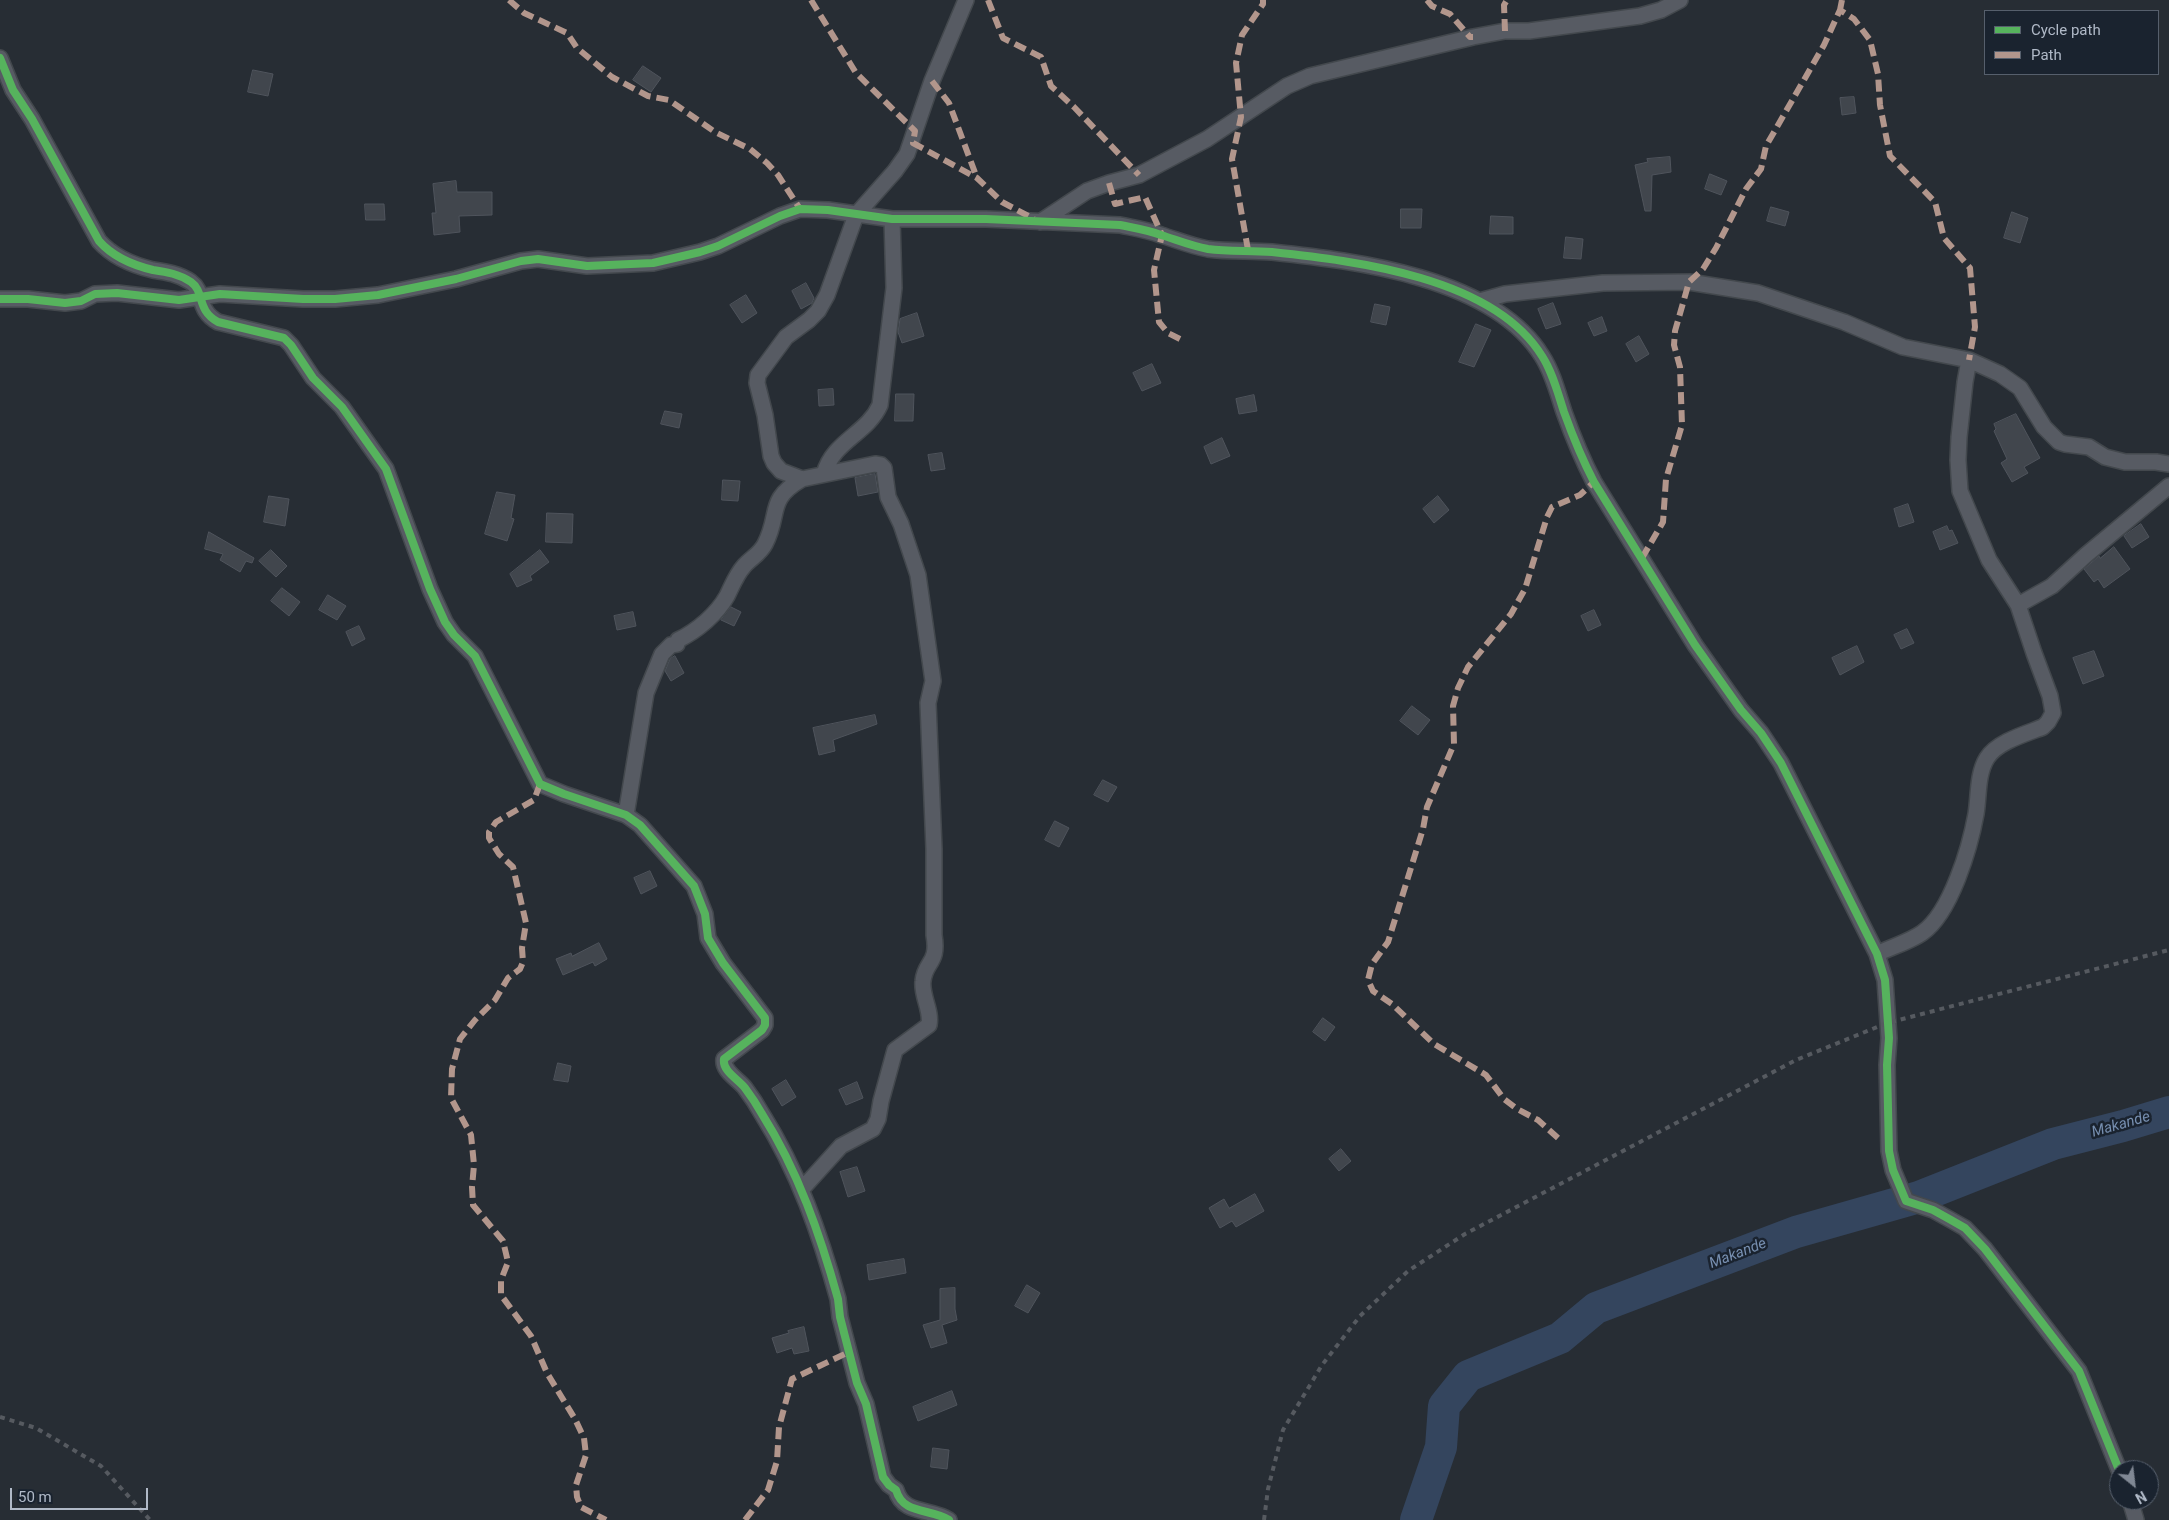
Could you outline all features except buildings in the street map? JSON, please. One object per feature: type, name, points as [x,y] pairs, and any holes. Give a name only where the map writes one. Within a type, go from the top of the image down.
[{"type":"street","points":[[802,480],[781,471],[774,463],[757,383],[758,374],[786,337],[809,320],[818,310],[827,295],[856,215],[895,171],[906,154],[932,80],[966,0]]},
{"type":"street","points":[[1040,222],[1087,191],[1139,175],[1207,139],[1287,86],[1310,76],[1481,35],[1505,31],[1530,31],[1640,16],[1661,10],[1680,0]]},
{"type":"street","points":[[0,58],[13,90],[32,119],[99,241],[108,251],[135,265],[185,278],[196,286],[202,306],[212,318],[227,325],[284,338],[291,345],[313,378],[354,422],[386,469],[430,589],[445,622],[454,635],[475,656],[540,784],[626,815],[640,825],[694,886],[704,909],[708,938],[737,983],[764,1015],[766,1020],[762,1030],[737,1047],[724,1058],[723,1063],[727,1071],[744,1087],[763,1115],[802,1189],[838,1298],[840,1318],[857,1383],[866,1404],[883,1477],[896,1490],[899,1499],[908,1508],[936,1514],[949,1520]]},
{"type":"street","points":[[0,299],[28,299],[65,303],[81,301],[95,294],[117,293],[171,300],[187,300],[220,294],[335,299],[378,296],[456,280],[521,261],[538,259],[587,266],[653,263],[718,246],[780,216],[800,209],[828,210],[892,219],[986,219],[1120,225],[1142,229],[1183,243],[1209,249],[1273,252],[1368,264],[1415,277],[1480,301],[1520,330],[1542,356],[1552,376],[1581,457],[1594,482],[1696,645],[1781,763],[1877,954],[1885,980],[1889,1038],[1887,1065],[1889,1152],[1893,1170],[1906,1201],[1933,1210],[1965,1228],[1985,1250],[2079,1371],[2115,1460]]},
{"type":"street","points":[[824,474],[827,463],[835,451],[860,431],[880,405],[894,288],[892,219]]},
{"type":"street","points":[[1480,301],[1505,294],[1603,283],[1689,282],[1758,293],[1844,322],[1903,347],[1969,360],[2000,374],[2020,388],[2044,427],[2059,442],[2089,447],[2105,457],[2125,462],[2169,464]]},
{"type":"street","points":[[1877,954],[1922,934],[1948,900],[1970,846],[1981,771],[1987,758],[1996,749],[2043,727],[2052,717],[2050,696],[2018,604],[1989,560],[1960,491],[1959,437],[1969,360]]},
{"type":"street","points":[[626,815],[646,693],[662,654],[671,645],[677,644],[678,640],[689,635],[717,609],[744,566],[760,552],[766,542],[777,502],[782,493],[802,480],[824,474],[881,465],[884,468],[888,497],[901,524],[918,575],[933,681],[928,703],[928,731],[934,849],[934,935],[936,948],[934,960],[923,981],[929,1025],[895,1050],[876,1124],[870,1132],[841,1146],[802,1189]]},
{"type":"street","points":[[2018,604],[2052,586],[2169,486]]},
{"type":"waterway","name":"Makande","points":[[1416,1520],[1441,1447],[1444,1406],[1468,1376],[1560,1338],[1596,1308],[1796,1232],[1919,1197],[2053,1144],[2169,1112]]},
{"type":"railway","points":[[1264,1520],[1268,1489],[1283,1430],[1322,1365],[1360,1316],[1408,1271],[1465,1234],[1796,1060],[1887,1023],[2169,950]]},
{"type":"railway","points":[[0,1417],[36,1428],[101,1466],[150,1520]]},
{"type":"marked path","points":[[509,0],[524,13],[567,33],[577,48],[612,77],[648,96],[669,100],[715,132],[750,149],[778,175],[800,209]]},
{"type":"marked path","points":[[811,0],[856,73],[915,131],[913,143],[977,178],[1002,202],[1034,219]]},
{"type":"marked path","points":[[988,0],[1003,38],[1041,57],[1051,86],[1074,107],[1139,175]]},
{"type":"marked path","points":[[1248,250],[1232,159],[1241,117],[1236,63],[1242,35],[1263,4],[1263,0]]},
{"type":"marked path","points":[[1427,0],[1432,6],[1450,14],[1470,37],[1473,37]]},
{"type":"marked path","points":[[1505,31],[1504,5],[1507,0]]},
{"type":"marked path","points":[[1840,10],[1842,0]]},
{"type":"marked path","points":[[1642,558],[1663,522],[1666,479],[1682,425],[1680,367],[1674,345],[1675,331],[1689,282],[1703,269],[1716,248],[1746,189],[1761,169],[1766,146],[1824,45],[1840,10],[1854,19],[1870,40],[1878,74],[1880,105],[1890,156],[1935,202],[1944,238],[1970,268],[1975,327],[1969,360]]},
{"type":"marked path","points":[[932,81],[949,103],[977,178]]},
{"type":"marked path","points":[[1109,183],[1115,204],[1145,197],[1162,235],[1154,270],[1159,322],[1168,333],[1182,340]]},
{"type":"marked path","points":[[1558,1138],[1538,1120],[1517,1109],[1504,1099],[1486,1075],[1434,1044],[1392,1004],[1373,991],[1368,980],[1372,964],[1388,942],[1423,829],[1427,807],[1454,744],[1453,706],[1458,688],[1468,667],[1511,614],[1525,589],[1547,517],[1552,507],[1580,495],[1594,482]]},
{"type":"marked path","points":[[540,784],[534,800],[496,822],[489,832],[489,838],[499,854],[513,867],[526,923],[522,948],[523,962],[520,969],[508,978],[495,1000],[475,1020],[460,1039],[452,1069],[451,1098],[471,1135],[474,1165],[473,1205],[503,1241],[508,1262],[501,1280],[501,1295],[531,1336],[547,1373],[575,1419],[584,1438],[586,1455],[576,1485],[577,1497],[581,1507],[606,1520]]},
{"type":"marked path","points":[[745,1520],[768,1490],[777,1461],[779,1427],[792,1379],[849,1352]]},
{"type":"cycle path","points":[[0,58],[13,90],[32,119],[104,247],[130,263],[177,275],[191,282],[198,291],[206,312],[218,322],[284,338],[291,345],[313,378],[342,407],[386,469],[430,589],[445,622],[454,635],[475,656],[540,784],[626,815],[640,825],[694,886],[705,914],[708,938],[723,963],[765,1018],[765,1025],[762,1030],[724,1059],[725,1067],[749,1094],[775,1136],[797,1180],[816,1227],[838,1299],[840,1317],[857,1383],[866,1404],[883,1477],[896,1490],[905,1504],[949,1520]]},
{"type":"cycle path","points":[[0,299],[28,299],[65,303],[81,301],[95,294],[117,293],[179,300],[220,294],[303,299],[335,299],[378,295],[456,279],[521,261],[538,259],[587,266],[653,263],[718,246],[780,216],[800,209],[828,210],[892,219],[986,219],[1120,225],[1208,249],[1272,252],[1381,268],[1420,278],[1457,291],[1491,308],[1520,329],[1542,356],[1552,376],[1574,439],[1594,482],[1695,645],[1741,710],[1761,733],[1781,763],[1877,954],[1885,980],[1889,1038],[1887,1065],[1889,1151],[1893,1170],[1906,1201],[1933,1210],[1965,1228],[1985,1249],[2079,1371],[2115,1460]]}]
